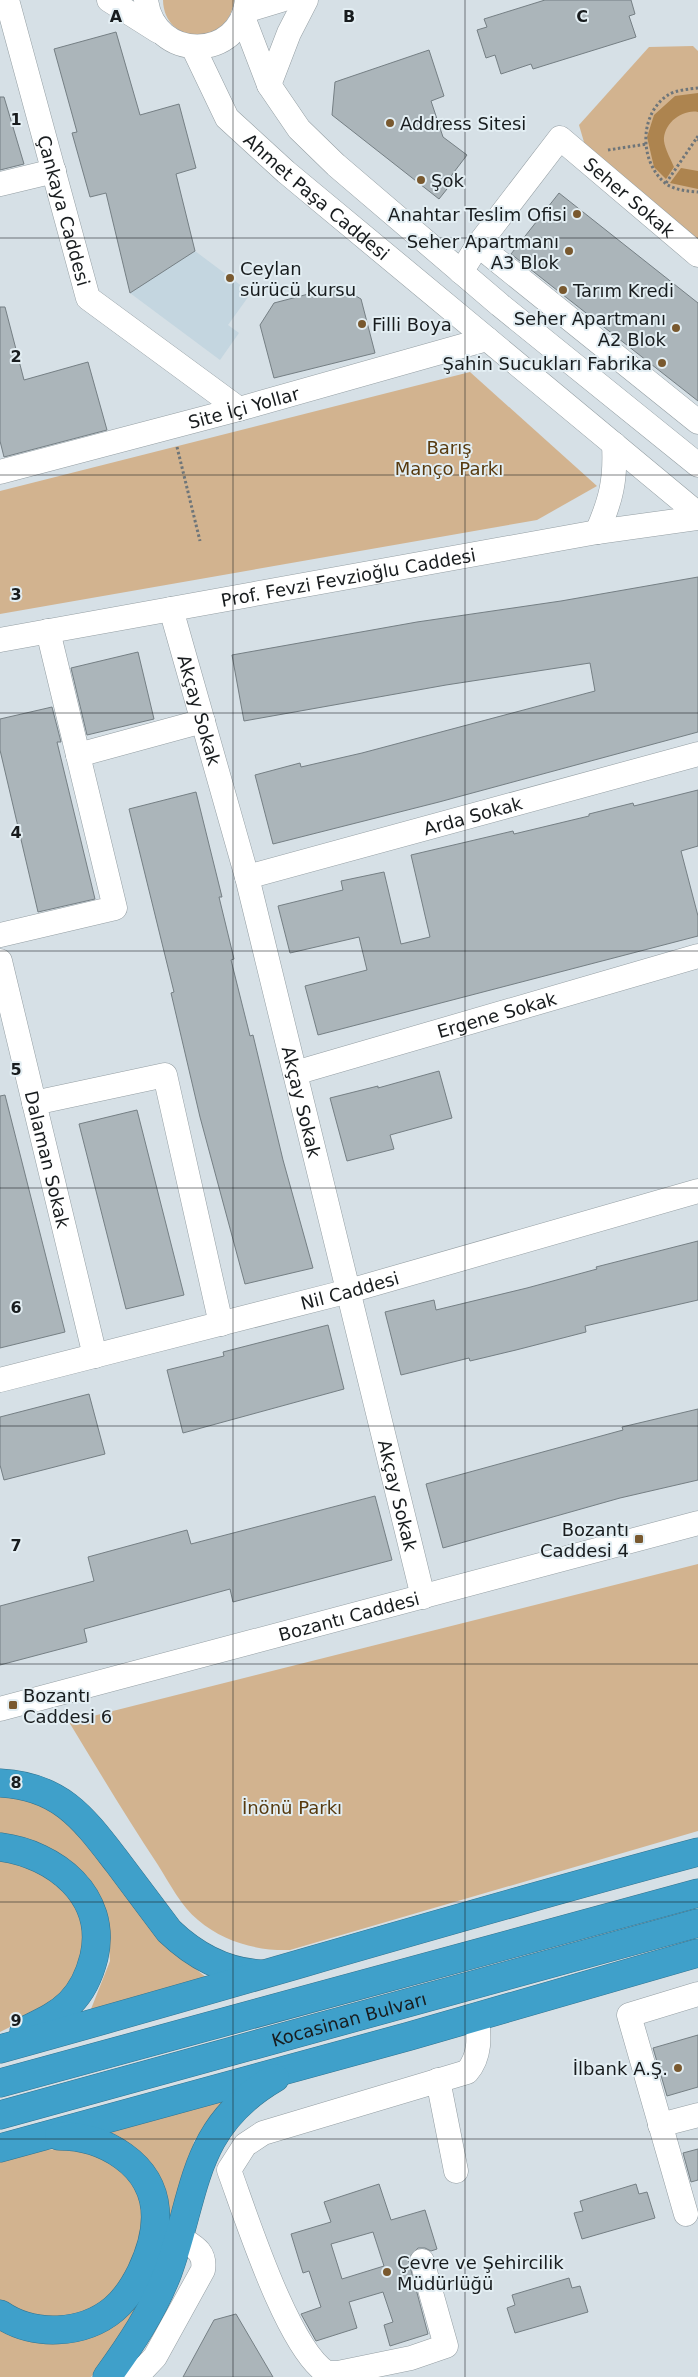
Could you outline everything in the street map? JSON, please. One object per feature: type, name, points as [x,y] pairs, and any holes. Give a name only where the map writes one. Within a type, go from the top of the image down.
[{"type":"highway","points":[[0,1783],[31,1787],[47,1793],[72,1808],[92,1829],[169,1930],[197,1954],[231,1970],[268,1975]]},
{"type":"highway","points":[[0,1847],[36,1856],[63,1871],[81,1889],[91,1908],[96,1940],[92,1965],[79,1992],[62,2010],[0,2042]]},
{"type":"highway","points":[[0,2050],[268,1975],[584,1882],[698,1852]]},
{"type":"highway","name":"Kocasinan Bulvarı","points":[[0,2084],[698,1893]]},
{"type":"highway","name":"Kocasinan Bulvarı","points":[[0,2115],[698,1923]]},
{"type":"highway","points":[[0,2148],[300,2066],[698,1953]]},
{"type":"highway","points":[[107,2377],[132,2342],[155,2302],[179,2237],[196,2172],[204,2152],[216,2132],[251,2095],[266,2083],[300,2066]]},
{"type":"highway","points":[[0,2314],[18,2324],[43,2330],[69,2329],[93,2322],[114,2309],[129,2293],[152,2246],[155,2229],[154,2198],[146,2179],[136,2166],[118,2152],[88,2139],[71,2136],[36,2138]]},
{"type":"street","name":"Çankaya Caddesi","points":[[8,0],[88,298],[238,409]]},
{"type":"street","points":[[108,0],[161,32],[175,43],[193,47],[209,46],[225,39],[234,31],[245,9],[281,0]]},
{"type":"street","points":[[146,0],[151,19],[161,32]]},
{"type":"street","points":[[269,85],[289,33],[306,0]]},
{"type":"street","name":"Ahmet Paşa Caddesi","points":[[245,9],[269,85],[299,129],[461,272],[698,465]]},
{"type":"street","name":"Ahmet Paşa Caddesi","points":[[193,47],[227,118],[286,172],[698,514]]},
{"type":"street","points":[[461,272],[478,245],[567,143]]},
{"type":"street","name":"Seher Sokak","points":[[567,143],[698,255]]},
{"type":"street","points":[[0,184],[54,171]]},
{"type":"street","points":[[478,245],[698,422]]},
{"type":"street","name":"Site İçi Yollar","points":[[0,472],[238,409],[487,339]]},
{"type":"street","points":[[597,532],[609,504],[615,474],[614,444]]},
{"type":"street","name":"Prof. Fevzi Fevzioğlu Caddesi","points":[[0,640],[597,532],[698,518]]},
{"type":"street","name":"Akçay Sokak","points":[[171,609],[247,877],[423,1598]]},
{"type":"street","points":[[0,935],[114,908],[48,631]]},
{"type":"street","points":[[78,756],[203,721]]},
{"type":"street","name":"Arda Sokak","points":[[247,877],[698,754]]},
{"type":"street","name":"Ergene Sokak","points":[[295,1073],[698,956]]},
{"type":"street","name":"Dalaman Sokak","points":[[0,961],[94,1356]]},
{"type":"street","points":[[34,1103],[165,1075],[221,1324]]},
{"type":"street","name":"Nil Caddesi","points":[[0,1380],[349,1291],[698,1191]]},
{"type":"street","name":"Bozantı Caddesi","points":[[0,1709],[423,1598],[698,1523]]},
{"type":"street","points":[[686,2214],[628,2015],[698,1994]]},
{"type":"street","points":[[422,2261],[446,2346],[414,2368],[327,2373],[316,2366],[276,2296],[229,2170],[245,2145],[263,2133],[468,2072],[473,2065],[479,2044],[477,2016]]},
{"type":"street","points":[[438,2080],[456,2170]]},
{"type":"street","points":[[660,2125],[698,2115]]},
{"type":"street","points":[[136,2377],[155,2357],[203,2270],[203,2257],[199,2250],[179,2237]]},
{"type":"path","points":[[698,88],[668,94],[650,115],[645,135],[651,168],[666,184],[678,190],[698,192]]},
{"type":"path","points":[[666,184],[697,138]]},
{"type":"path","points":[[567,143],[611,150],[647,144]]},
{"type":"path","points":[[172,427],[200,541]]},
{"type":"shaded area","points":[[698,93],[698,112],[680,115],[667,129],[664,141],[674,167],[666,179],[654,167],[647,137],[654,115],[675,96]]},
{"type":"shaded area","points":[[681,168],[698,171],[698,189],[670,183]]},
{"type":"shaded area","points":[[195,251],[251,293],[228,325],[239,333],[220,360],[130,293]]},
{"type":"green space","points":[[163,0],[234,0],[230,15],[221,26],[210,33],[197,35],[185,33],[174,26],[166,15]]},
{"type":"green space","points":[[693,46],[698,51],[698,240],[586,149],[579,125],[649,47]]},
{"type":"green space","name":"Barış Manço Parkı","points":[[470,372],[597,486],[537,520],[0,614],[0,491]]},
{"type":"green space","name":"İnönü Parkı","points":[[698,1564],[698,1831],[290,1950],[265,1949],[241,1944],[208,1928],[192,1914],[171,1887],[69,1722]]},
{"type":"green space","points":[[0,1795],[32,1799],[76,1823],[166,1944],[208,1979],[91,2009],[110,1961],[107,1917],[88,1877],[69,1862],[55,1885],[70,1895],[83,1923],[83,1953],[60,2002],[0,2032]]},
{"type":"green space","points":[[230,2096],[194,2141],[178,2229],[139,2319],[91,2377],[0,2377],[0,2160],[32,2151],[70,2148],[105,2156],[129,2173],[148,2195],[151,2223],[143,2245],[158,2251],[161,2238],[162,2212],[158,2187],[153,2176],[146,2165],[132,2151],[95,2132]]},
{"type":"building","points":[[545,0],[631,0],[635,14],[629,16],[636,37],[533,69],[531,64],[501,74],[495,55],[486,58],[477,30],[487,27],[484,19]]},
{"type":"building","points":[[116,32],[140,115],[179,104],[196,168],[176,174],[195,251],[130,293],[106,193],[90,197],[72,133],[77,132],[54,49]]},
{"type":"building","name":"Address Sitesi","points":[[429,50],[444,96],[431,101],[443,137],[467,155],[451,176],[455,179],[439,199],[332,115],[335,82]]},
{"type":"building","points":[[0,97],[4,97],[24,164],[0,170]]},
{"type":"building","points":[[559,193],[698,303],[698,401],[511,254]]},
{"type":"building","points":[[339,286],[361,299],[375,353],[274,378],[260,325],[274,303]]},
{"type":"building","points":[[0,307],[5,307],[24,380],[88,362],[107,430],[4,457],[0,441]]},
{"type":"building","points":[[698,577],[698,732],[439,802],[273,844],[255,775],[300,763],[301,767],[362,753],[595,691],[590,663],[446,685],[244,721],[232,655],[417,622],[561,601]]},
{"type":"building","points":[[138,652],[154,719],[87,735],[71,668]]},
{"type":"building","points":[[52,707],[61,742],[57,742],[95,899],[38,912],[0,750],[0,719]]},
{"type":"building","points":[[698,790],[698,846],[681,851],[698,916],[698,936],[318,1035],[305,986],[367,970],[359,937],[290,953],[278,906],[343,890],[341,881],[384,872],[401,944],[430,937],[411,855],[513,831],[514,834],[633,803],[634,806]]},
{"type":"building","points":[[196,792],[222,897],[219,897],[234,959],[231,960],[250,1036],[253,1035],[283,1160],[313,1268],[245,1284],[200,1117],[171,993],[174,992],[129,809]]},
{"type":"building","points":[[439,1071],[452,1118],[390,1135],[394,1149],[347,1161],[330,1098],[378,1086],[378,1088]]},
{"type":"building","points":[[5,1095],[65,1332],[0,1348],[0,1096]]},
{"type":"building","points":[[137,1110],[184,1295],[126,1309],[79,1124]]},
{"type":"building","points":[[698,1241],[698,1300],[585,1326],[586,1332],[516,1350],[470,1361],[469,1358],[401,1375],[385,1312],[434,1300],[436,1310],[527,1288],[597,1269],[596,1267]]},
{"type":"building","points":[[328,1325],[344,1389],[183,1433],[167,1370],[224,1356],[223,1352]]},
{"type":"building","points":[[89,1394],[105,1454],[4,1480],[0,1465],[0,1417]]},
{"type":"building","points":[[698,1409],[698,1480],[620,1498],[443,1548],[426,1484],[623,1430],[622,1427]]},
{"type":"building","points":[[375,1496],[392,1560],[233,1602],[230,1589],[84,1629],[87,1642],[0,1665],[0,1606],[94,1581],[88,1557],[187,1530],[191,1544]]},
{"type":"building","name":"İlbank A.Ş.","points":[[698,2035],[698,2087],[667,2096],[653,2048]]},
{"type":"building","points":[[698,2149],[698,2180],[691,2182],[683,2153]]},
{"type":"building","name":"Çevre ve Şehircilik Müdürlüğü","points":[[379,2184],[391,2220],[425,2210],[437,2249],[431,2251],[425,2248],[418,2248],[408,2259],[428,2334],[390,2346],[384,2325],[393,2322],[383,2292],[349,2302],[357,2328],[316,2341],[301,2314],[321,2307],[309,2271],[303,2273],[291,2234],[331,2222],[324,2202]],"holes":[[[373,2232],[384,2266],[342,2279],[331,2244]]]},
{"type":"building","points":[[636,2184],[639,2194],[647,2192],[655,2218],[582,2239],[574,2213],[583,2211],[580,2201]]},
{"type":"building","points":[[569,2278],[572,2288],[580,2286],[588,2312],[515,2333],[507,2308],[515,2305],[512,2295]]},
{"type":"building","points":[[236,2314],[273,2377],[183,2377],[214,2320]]},
{"type":"place","name":"Address Sitesi","points":[[390,123]]},
{"type":"place","name":"Şok","points":[[421,180]]},
{"type":"place","name":"Anahtar Teslim Ofisi","points":[[577,214]]},
{"type":"place","name":"Seher Apartmanı A3 Blok","points":[[569,251]]},
{"type":"place","name":"Ceylan sürücü kursu","points":[[230,278]]},
{"type":"place","name":"Tarım Kredi","points":[[563,290]]},
{"type":"place","name":"Filli Boya","points":[[362,324]]},
{"type":"place","name":"Seher Apartmanı A2 Blok","points":[[676,328]]},
{"type":"place","name":"Şahin Sucukları Fabrika","points":[[662,363]]},
{"type":"place","name":"Bozantı Caddesi 4","points":[[639,1539]]},
{"type":"place","name":"Bozantı Caddesi 6","points":[[13,1705]]},
{"type":"place","name":"İlbank A.Ş.","points":[[678,2068]]},
{"type":"place","name":"Çevre ve Şehircilik Müdürlüğü","points":[[387,2272]]}]
